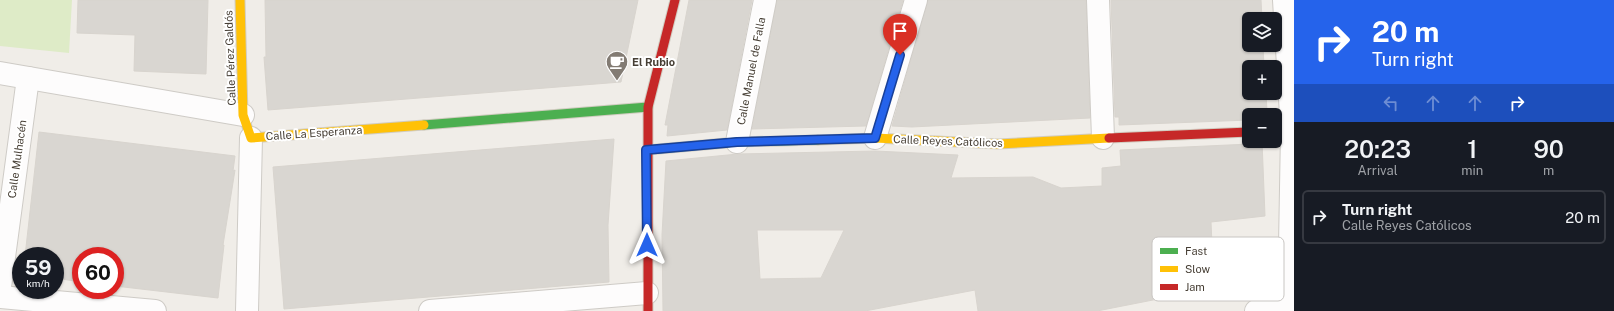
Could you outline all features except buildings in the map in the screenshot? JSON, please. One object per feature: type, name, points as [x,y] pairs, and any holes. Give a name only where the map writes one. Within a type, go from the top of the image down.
[{"type":"street","name":"Calle Pérez Galdós","points":[[240,0],[244,115]]},
{"type":"street","points":[[430,311],[647,302],[646,150],[648,107],[675,0]]},
{"type":"street","name":"Calle Manuel de Falla","points":[[737,142],[766,0]]},
{"type":"street","points":[[875,138],[916,0]]},
{"type":"street","points":[[1098,0],[1103,138]]},
{"type":"street","points":[[1256,311],[1292,305],[1283,131],[1284,0]]},
{"type":"street","points":[[0,73],[244,115]]},
{"type":"street","name":"Calle Mulhacén","points":[[0,287],[28,78]]},
{"type":"street","name":"Calle La Esperanza","points":[[244,115],[250,138],[648,107]]},
{"type":"street","name":"Calle Reyes Católicos","points":[[646,150],[737,142],[875,138],[998,144],[1242,132]]},
{"type":"street","points":[[248,311],[250,138]]},
{"type":"street","points":[[0,297],[155,311]]},
{"type":"green space","points":[[0,0],[72,0],[69,53],[0,46]]},
{"type":"traffic: fast","points":[[424,125],[648,107]]},
{"type":"traffic: fast","points":[[647,150],[737,142],[818,140]]},
{"type":"traffic: slow","points":[[240,0],[243,115],[251,138],[424,125]]},
{"type":"traffic: slow","points":[[818,140],[875,138],[998,144],[1109,138]]},
{"type":"traffic: jam","points":[[648,311],[648,107],[675,0]]},
{"type":"traffic: jam","points":[[1109,138],[1242,132]]},
{"type":"place","name":"El Rubio","points":[[617,82]]},
{"type":"route","points":[[647,245],[646,150],[737,142],[875,138],[900,55]]}]
